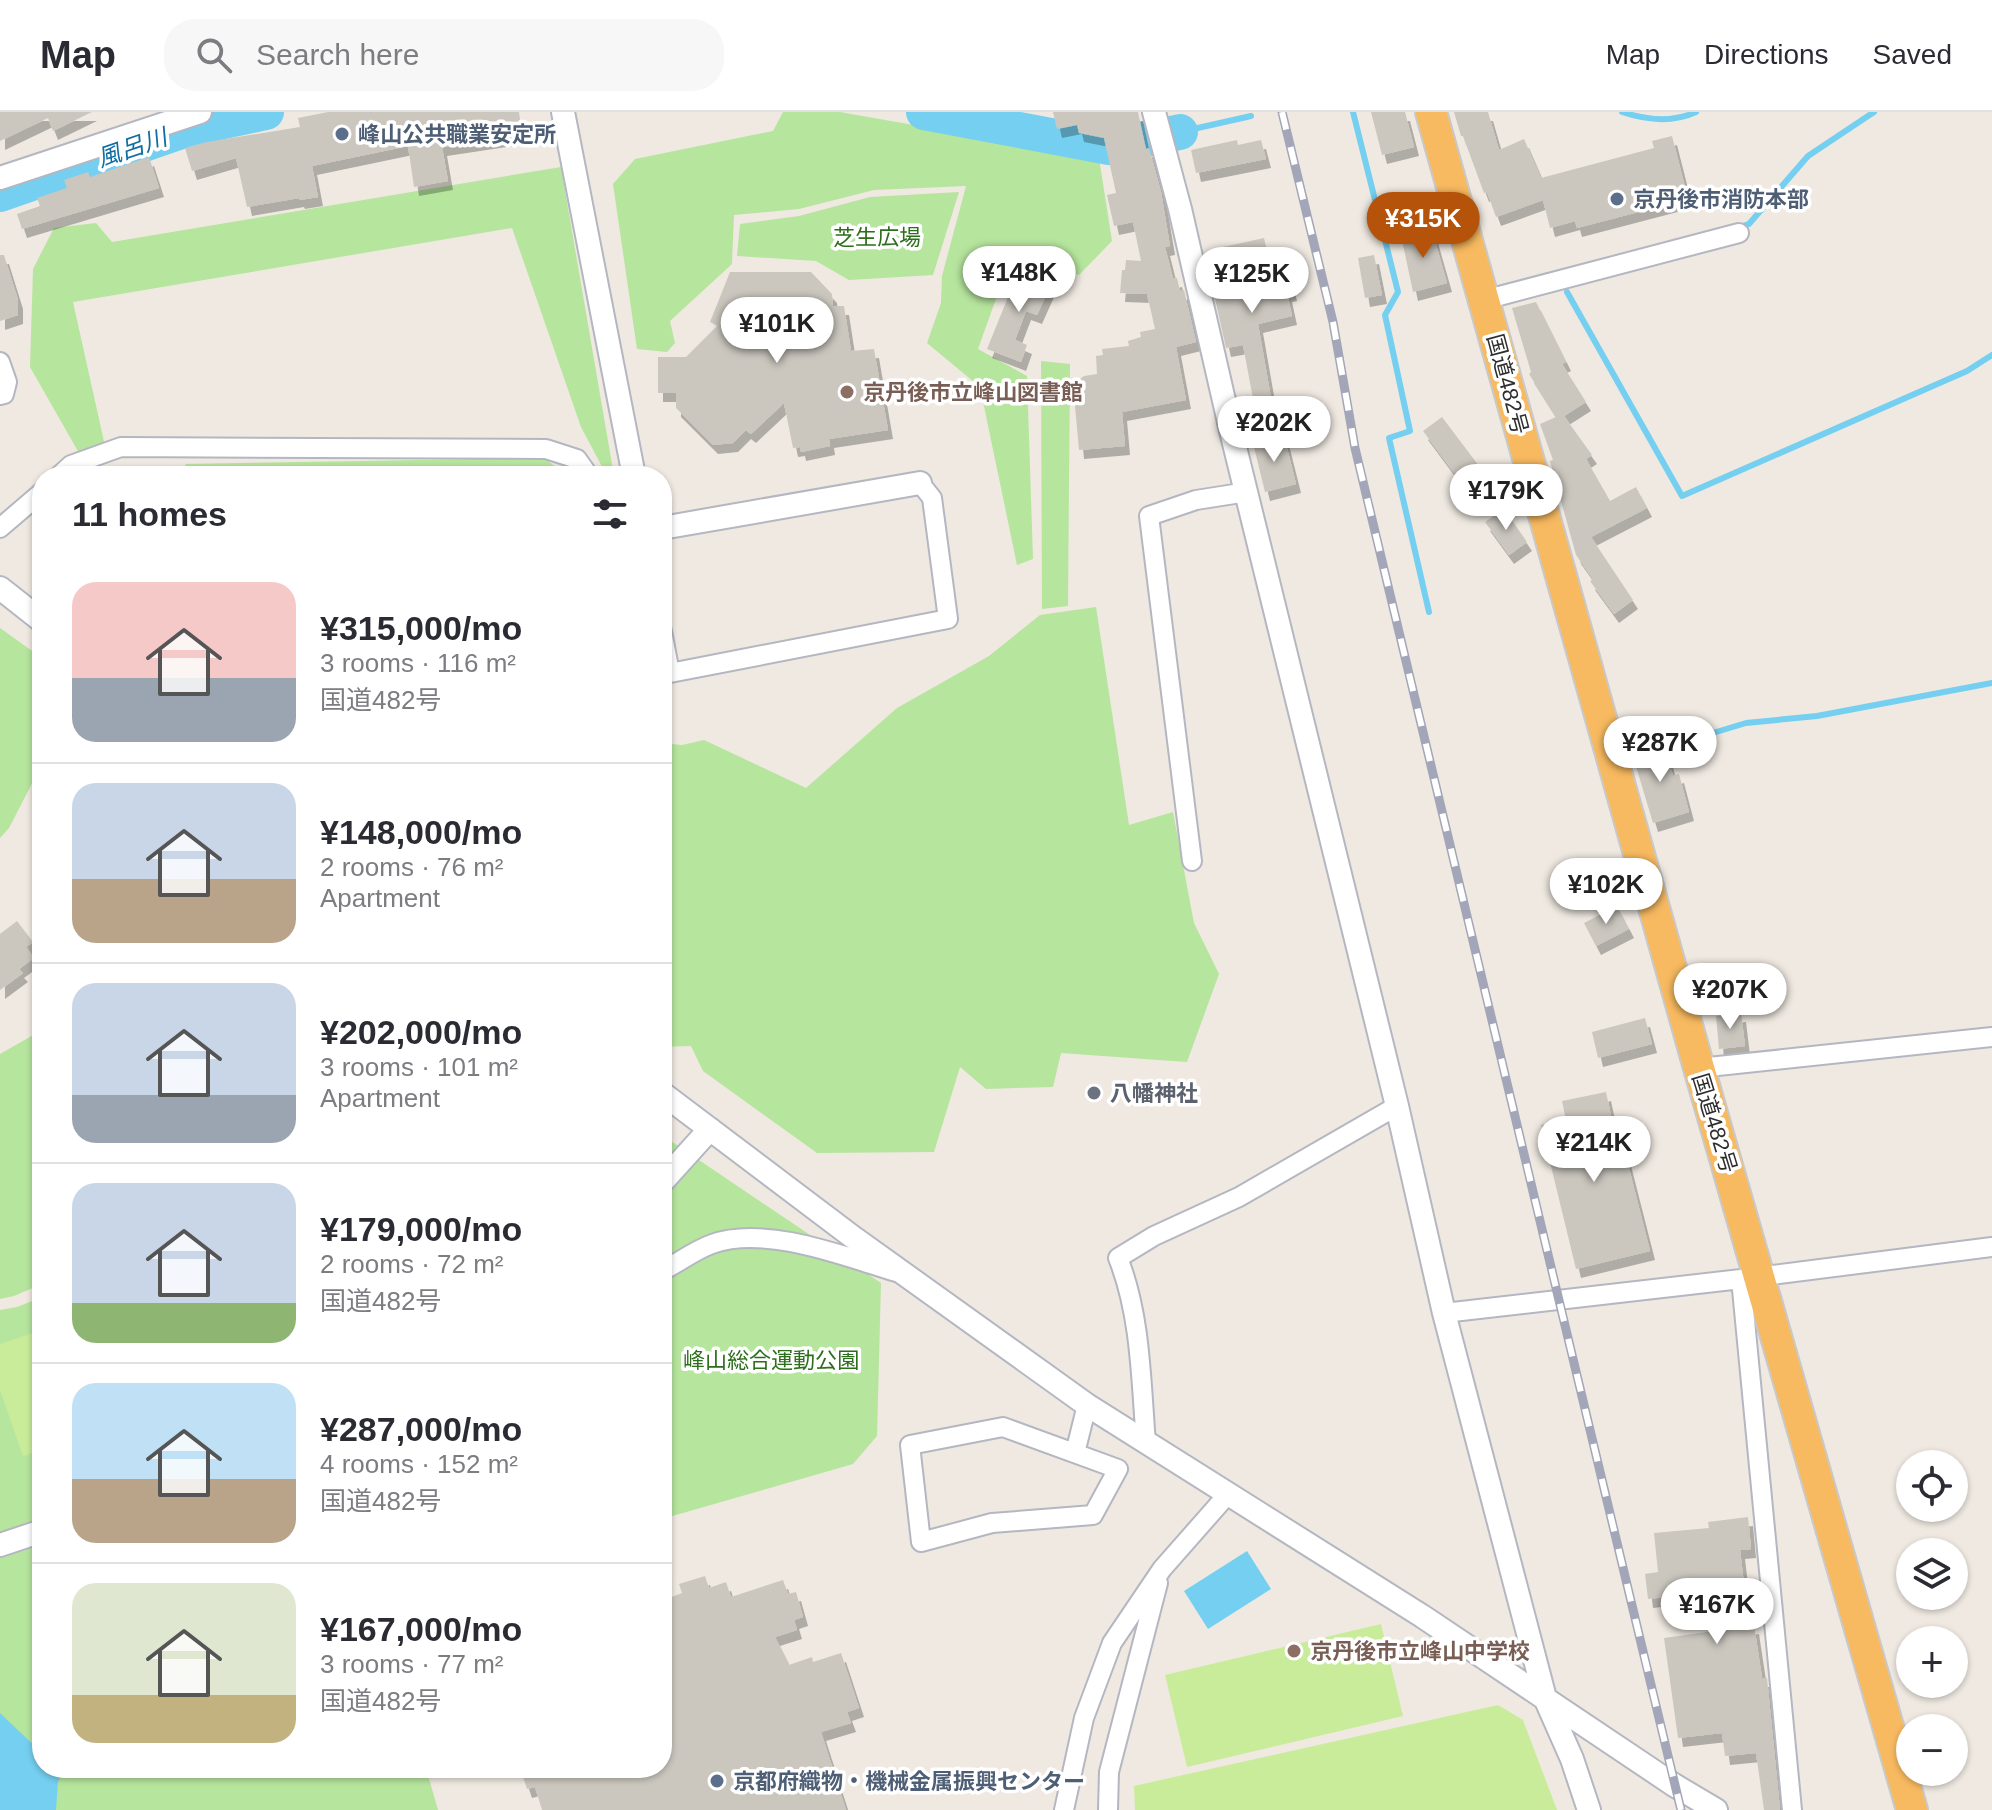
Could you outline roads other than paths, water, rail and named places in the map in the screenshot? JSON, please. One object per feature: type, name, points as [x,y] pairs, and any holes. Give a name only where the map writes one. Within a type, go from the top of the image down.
[{"type":"highway","name":"国道482号","points":[[1431,112],[1699,1068],[1751,1278],[1912,1810]]},
{"type":"street","points":[[0,178],[200,112]]},
{"type":"street","points":[[563,112],[632,466]]},
{"type":"street","points":[[1159,130],[1397,1106],[1444,1313],[1545,1698],[1572,1759],[1589,1810]]},
{"type":"street","points":[[1484,300],[1739,233]]},
{"type":"street","points":[[0,362],[7,382],[4,394],[0,395]]},
{"type":"street","points":[[70,466],[121,447],[546,449],[577,459],[582,466]]},
{"type":"street","points":[[672,526],[920,483],[932,498],[948,619],[672,673]]},
{"type":"street","points":[[1192,861],[1149,516],[1196,500],[1247,492]]},
{"type":"street","points":[[0,528],[32,501]]},
{"type":"street","points":[[0,588],[32,613]]},
{"type":"street","points":[[1699,1068],[1992,1037]]},
{"type":"street","points":[[672,1100],[1087,1405],[1422,1616],[1716,1810]]},
{"type":"street","points":[[1146,1443],[1139,1356],[1126,1279],[1118,1258],[1154,1236],[1239,1197],[1397,1106]]},
{"type":"street","points":[[672,1171],[710,1129]]},
{"type":"street","points":[[672,1266],[712,1244],[745,1239],[774,1240],[811,1247],[905,1274]]},
{"type":"street","points":[[1444,1313],[1992,1247]]},
{"type":"street","points":[[1751,1278],[1792,1810]]},
{"type":"street","points":[[1075,1453],[1087,1405]]},
{"type":"street","points":[[1003,1427],[1075,1453],[1118,1469],[1093,1515],[992,1523],[921,1542],[910,1445],[1003,1427]]},
{"type":"street","points":[[1064,1810],[1084,1718],[1112,1643],[1162,1569],[1228,1494]]},
{"type":"street","points":[[0,1545],[32,1534]]},
{"type":"street","points":[[1108,1810],[1109,1772],[1162,1569]]},
{"type":"water","points":[[1247,1551],[1271,1589],[1208,1629],[1184,1591]]},
{"type":"water","points":[[0,1713],[32,1743],[32,1778],[60,1778],[56,1810],[0,1810]]},
{"type":"waterway","name":"風呂川","points":[[0,194],[187,129],[266,112]]},
{"type":"waterway","name":"風呂川","points":[[924,112],[1109,147],[1180,132]]},
{"type":"waterway","points":[[1353,112],[1398,292],[1385,315],[1410,431],[1389,438],[1429,612]]},
{"type":"waterway","points":[[1622,112],[1659,119],[1678,118],[1696,112]]},
{"type":"waterway","points":[[1739,227],[1749,224],[1808,156],[1874,112]]},
{"type":"waterway","points":[[1180,132],[1251,116]]},
{"type":"waterway","points":[[1567,292],[1682,496],[1967,371],[1992,355]]},
{"type":"waterway","points":[[1670,746],[1746,723],[1817,716],[1992,683]]},
{"type":"railway","points":[[1282,112],[1333,322],[1355,448],[1681,1810]]},
{"type":"place","name":"峰山公共職業安定所","points":[[342,134]]},
{"type":"place","name":"京丹後市消防本部","points":[[1617,199]]},
{"type":"place","name":"京丹後市立峰山図書館","points":[[847,392]]},
{"type":"place","name":"八幡神社","points":[[1094,1093]]},
{"type":"place","name":"京丹後市立峰山中学校","points":[[1294,1651]]},
{"type":"place","name":"京都府織物・機械金属振興センター","points":[[717,1781]]},
{"type":"park label","name":"芝生広場","points":[[877,237]]},
{"type":"park label","name":"峰山総合運動公園","points":[[771,1360]]}]
